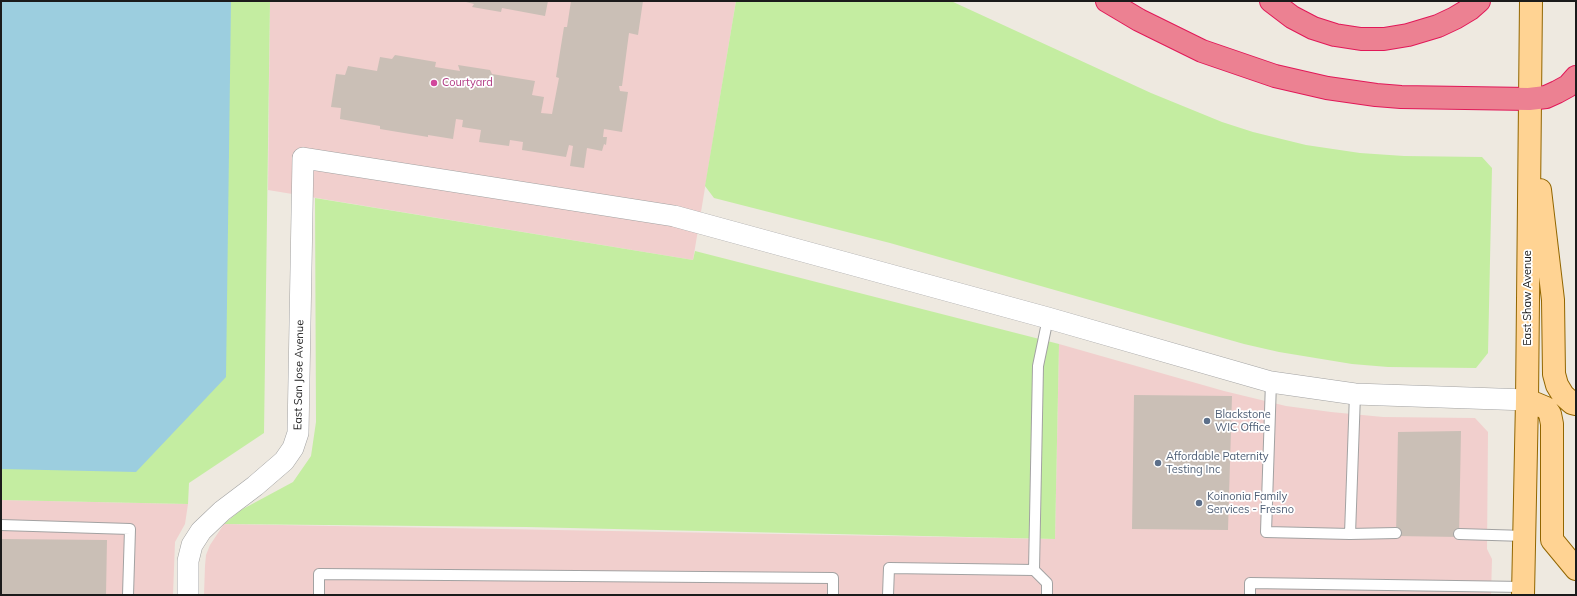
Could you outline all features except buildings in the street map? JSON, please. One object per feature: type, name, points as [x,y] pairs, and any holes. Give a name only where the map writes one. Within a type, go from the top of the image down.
[{"type":"highway","points":[[1108,1],[1139,20],[1202,51],[1252,69],[1301,83],[1327,88],[1376,95],[1529,100],[1546,97],[1557,92],[1568,86],[1576,77]]},
{"type":"highway","points":[[1271,1],[1292,17],[1313,28],[1335,35],[1369,39],[1384,39],[1408,35],[1438,26],[1470,9],[1479,1]]},
{"type":"main road","name":"East Shaw Avenue","points":[[1524,591],[1531,1]]},
{"type":"main road","points":[[1529,100],[1553,300],[1554,374],[1557,385],[1563,395],[1572,403],[1576,404]]},
{"type":"main road","points":[[1527,400],[1546,408],[1550,414],[1552,424],[1552,540],[1576,569]]},
{"type":"street","name":"East San Jose Avenue","points":[[188,595],[188,561],[192,545],[201,531],[222,510],[255,486],[284,461],[293,448],[298,433],[303,158],[674,216],[1048,318]]},
{"type":"street","points":[[1048,318],[1271,382],[1355,394],[1527,400]]},
{"type":"lane","points":[[1034,570],[1038,366],[1048,318]]},
{"type":"lane","points":[[1271,382],[1266,532],[1350,534],[1396,533]]},
{"type":"lane","points":[[1350,534],[1355,394]]},
{"type":"lane","points":[[1,525],[130,529],[128,595]]},
{"type":"lane","points":[[1459,534],[1525,536]]},
{"type":"lane","points":[[888,595],[889,568],[1034,570],[1047,583],[1047,595]]},
{"type":"lane","points":[[319,595],[319,574],[833,578],[833,595]]},
{"type":"lane","points":[[1250,595],[1250,583],[1524,591]]},
{"type":"shaded area","points":[[270,1],[736,1],[693,260],[268,190]]},
{"type":"shaded area","points":[[1059,344],[1224,391],[1286,406],[1383,417],[1475,418],[1488,432],[1487,549],[1492,559],[1491,595],[204,595],[206,555],[210,545],[224,524],[1055,539]]},
{"type":"shaded area","points":[[1,500],[188,504],[185,524],[175,542],[173,595],[1,595]]},
{"type":"green space","points":[[1,1],[270,1],[264,433],[189,483],[188,504],[1,500]]},
{"type":"green space","points":[[736,1],[951,1],[1151,93],[1222,122],[1253,132],[1306,145],[1360,153],[1404,156],[1482,157],[1492,168],[1488,353],[1476,368],[1388,367],[1352,364],[1279,352],[1244,344],[890,243],[714,198],[705,186]]},
{"type":"green space","points":[[315,198],[693,260],[695,251],[1059,344],[1055,539],[526,527],[224,524],[241,510],[293,482],[311,456],[316,422]]},
{"type":"water","points":[[1,1],[231,1],[226,377],[136,472],[1,469]]},
{"type":"place","name":"Courtyard","points":[[434,83]]},
{"type":"place","name":"Blackstone WIC Office","points":[[1207,421]]},
{"type":"place","name":"Affordable Paternity Testing Inc","points":[[1158,463]]},
{"type":"place","name":"Koinonia Family Services - Fresno","points":[[1199,503]]}]
